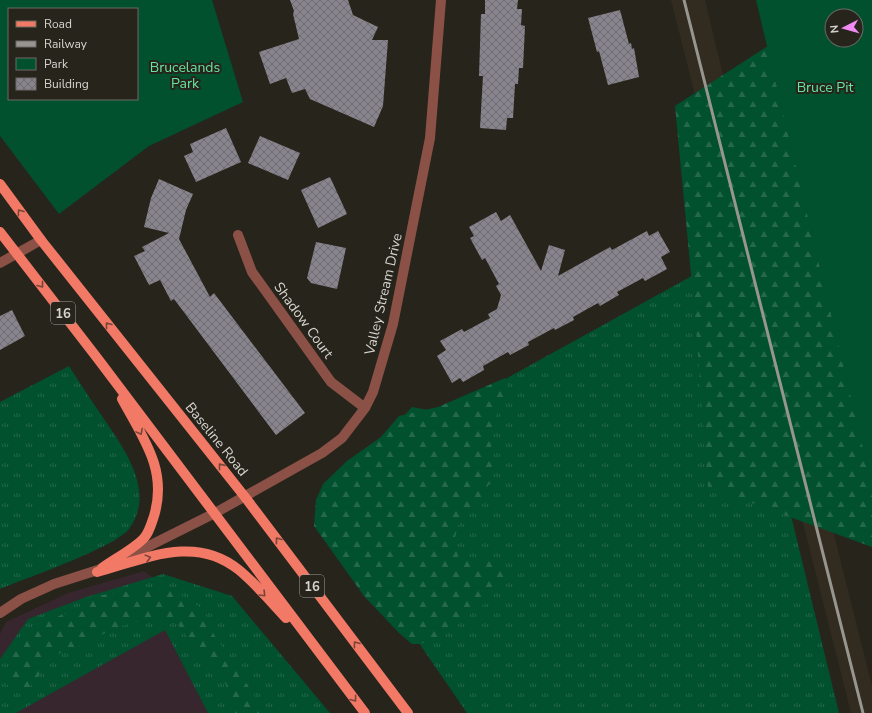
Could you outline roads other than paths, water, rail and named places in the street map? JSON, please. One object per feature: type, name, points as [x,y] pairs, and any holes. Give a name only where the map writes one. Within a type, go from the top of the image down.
[{"type":"main road","name":"Baseline Road","points":[[0,184],[41,240],[245,497],[408,713]]},
{"type":"main road","name":"16","points":[[0,232],[215,513],[365,713]]},
{"type":"main road","points":[[97,572],[145,538],[153,521],[159,495],[158,474],[152,456],[108,373]]},
{"type":"main road","points":[[97,572],[176,551],[192,550],[219,558],[239,570],[313,645]]},
{"type":"street","name":"Valley Stream Drive","points":[[0,613],[22,599],[54,584],[97,572],[245,497],[322,453],[342,438],[365,408],[373,392],[393,324],[430,138],[441,0]]},
{"type":"street","name":"Shadow Court","points":[[238,235],[252,272],[331,382],[365,408]]},
{"type":"street","points":[[0,263],[41,240]]},
{"type":"railway","points":[[684,0],[863,713]]},
{"type":"park label","name":"Brucelands Park","points":[[185,76]]},
{"type":"park label","name":"Bruce Pit","points":[[825,87]]}]
